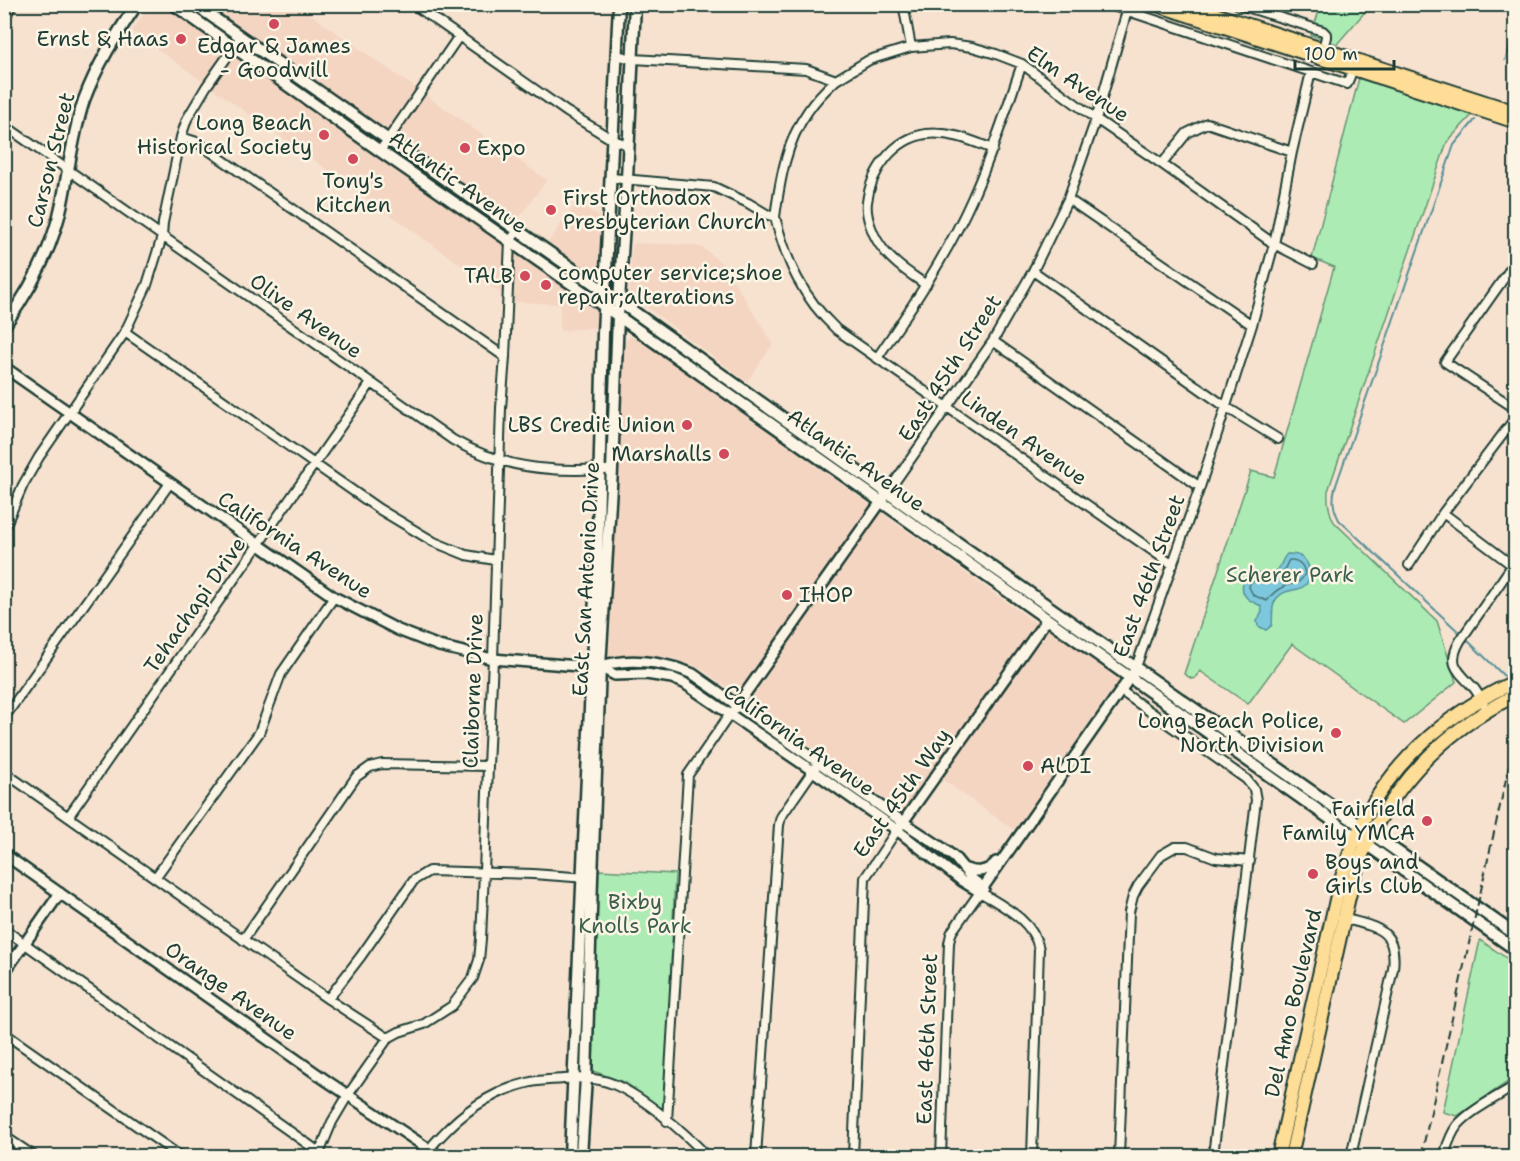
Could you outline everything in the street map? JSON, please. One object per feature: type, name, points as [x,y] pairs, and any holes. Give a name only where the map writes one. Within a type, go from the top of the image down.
[{"type":"main road","name":"Carson Street","points":[[4,326],[31,285],[47,251],[59,213],[78,120],[95,74],[115,36],[137,4]]},
{"type":"main road","name":"Atlantic Avenue","points":[[173,4],[618,316],[1136,667],[1515,935]]},
{"type":"main road","name":"Atlantic Avenue","points":[[194,4],[620,302],[1047,619],[1515,950]]},
{"type":"main road","name":"East San Antonio Drive","points":[[570,1156],[587,878],[596,667],[598,469],[619,4]]},
{"type":"main road","name":"East San Antonio Drive","points":[[596,667],[612,470],[635,4]]},
{"type":"main road","points":[[1154,4],[1515,112]]},
{"type":"main road","points":[[1184,4],[1323,50],[1355,65],[1515,122]]},
{"type":"main road","name":"Del Amo Boulevard","points":[[1278,1156],[1338,918],[1366,846],[1366,830],[1382,789],[1413,752],[1438,729],[1480,699],[1515,681]]},
{"type":"main road","name":"Del Amo Boulevard","points":[[1291,1156],[1338,918],[1344,871],[1356,838],[1393,800],[1417,768],[1448,738],[1515,695]]},
{"type":"main road","name":"East San Antonio Drive","points":[[581,1156],[586,1077],[587,878]]},
{"type":"street","points":[[413,4],[567,112],[613,140],[628,145]]},
{"type":"street","points":[[906,4],[904,9],[911,47]]},
{"type":"street","points":[[1107,4],[1129,8],[1347,84],[1355,65]]},
{"type":"street","points":[[1237,4],[1323,31],[1326,33],[1326,38],[1323,50]]},
{"type":"street","points":[[4,20],[8,7]]},
{"type":"street","name":"East 45th Street","points":[[730,714],[948,407],[993,341],[1033,271],[1068,199],[1096,119],[1129,8]]},
{"type":"street","points":[[380,151],[459,36]]},
{"type":"street","points":[[4,529],[23,485],[39,457],[125,332],[147,285],[162,237],[181,137],[187,119],[241,37]]},
{"type":"street","name":"Elm Avenue","points":[[775,217],[780,180],[792,139],[807,112],[836,80],[869,60],[911,47],[937,44],[972,47],[1022,64],[1274,244],[1313,264]]},
{"type":"street","points":[[616,55],[633,59],[806,69],[836,80]]},
{"type":"street","points":[[877,358],[926,285],[971,201],[993,149],[1022,64]]},
{"type":"street","name":"East 46th Street","points":[[941,1156],[949,943],[953,930],[1136,667],[1200,487],[1252,325],[1274,244],[1311,72]]},
{"type":"street","points":[[1162,164],[1187,133],[1207,123],[1292,152]]},
{"type":"street","name":"Olive Avenue","points":[[4,125],[467,448],[499,460],[551,469],[612,470]]},
{"type":"street","points":[[926,285],[882,249],[869,220],[866,204],[874,175],[888,154],[908,140],[925,134],[964,138],[993,149]]},
{"type":"street","points":[[181,137],[197,142],[506,357]]},
{"type":"street","points":[[611,178],[714,187],[775,217]]},
{"type":"street","points":[[1068,199],[1252,325]]},
{"type":"street","name":"Linden Avenue","points":[[775,217],[789,261],[806,295],[822,316],[837,330],[1173,564]]},
{"type":"street","points":[[510,241],[518,230]]},
{"type":"street","name":"Claiborne Drive","points":[[388,1038],[424,1024],[452,1006],[473,978],[479,960],[510,241]]},
{"type":"street","points":[[1515,261],[1445,362],[1515,409]]},
{"type":"street","points":[[1033,271],[1226,407],[1278,439]]},
{"type":"street","points":[[125,332],[379,509],[434,542],[466,555],[495,560]]},
{"type":"street","points":[[993,341],[1200,487]]},
{"type":"street","name":"California Avenue","points":[[4,367],[334,597],[398,630],[439,646],[493,659],[596,667],[615,675],[646,674],[672,678],[689,686],[813,771],[900,826],[941,847],[955,858],[982,890],[1027,924],[1037,940],[1039,949],[1032,1156]]},
{"type":"street","name":"Tehachapi Drive","points":[[68,817],[371,383]]},
{"type":"street","points":[[1409,565],[1443,513],[1515,417]]},
{"type":"street","points":[[4,718],[170,483]]},
{"type":"street","points":[[1443,513],[1514,562],[1460,641],[1453,655],[1456,669],[1474,688],[1487,711]]},
{"type":"street","points":[[155,878],[259,733],[281,674],[334,597]]},
{"type":"street","name":"East 45th Way","points":[[853,1156],[865,878],[1047,619]]},
{"type":"street","name":"California Avenue","points":[[596,667],[615,662],[650,662],[678,667],[693,674],[819,762],[900,826],[962,881],[982,890]]},
{"type":"street","points":[[1121,691],[1246,779],[1252,786],[1256,800],[1213,1156]]},
{"type":"street","points":[[667,1120],[688,775],[730,714]]},
{"type":"street","points":[[756,1156],[779,825],[784,811],[819,762]]},
{"type":"street","points":[[243,940],[356,777],[370,767],[382,765],[488,766]]},
{"type":"street","points":[[4,772],[328,999],[388,1038],[348,1095],[332,1122],[319,1154],[4,929]]},
{"type":"street","points":[[1119,1156],[1129,912],[1133,896],[1161,855],[1174,847],[1187,847],[1216,858],[1250,861]]},
{"type":"street","points":[[963,868],[974,872],[985,871],[1000,856],[1007,853]]},
{"type":"street","name":"Orange Avenue","points":[[4,854],[427,1153],[439,1156]]},
{"type":"street","points":[[328,999],[414,880],[429,871],[587,878]]},
{"type":"street","points":[[4,973],[60,893]]},
{"type":"street","points":[[1338,918],[1384,932],[1393,946],[1394,956],[1351,1156]]},
{"type":"street","points":[[4,1033],[180,1156]]},
{"type":"street","points":[[427,1153],[456,1119],[496,1095],[516,1086],[533,1082],[586,1077],[612,1084],[651,1106],[707,1156]]},
{"type":"street","points":[[1444,1156],[1450,1137],[1458,1124],[1515,1084]]},
{"type":"street","points":[[4,1136],[34,1156]]},
{"type":"shaded area","points":[[150,5],[297,5],[547,180],[516,222],[546,245],[577,202],[601,218],[598,327],[560,331],[560,304],[513,302],[132,31]]},
{"type":"shaded area","points":[[635,243],[693,245],[703,248],[724,265],[773,344],[747,382],[629,294],[632,246]]},
{"type":"shaded area","points":[[630,337],[640,340],[1037,624],[904,813],[700,668],[672,658],[650,656],[609,659],[624,342]]},
{"type":"shaded area","points":[[1048,628],[1119,680],[1014,830],[940,778]]},
{"type":"green space","points":[[1321,5],[1371,5],[1337,44],[1311,35]]},
{"type":"green space","name":"Scherer Park","points":[[1359,78],[1472,115],[1447,142],[1328,491],[1329,507],[1334,522],[1437,621],[1456,682],[1404,724],[1292,644],[1248,704],[1200,671],[1192,679],[1184,674],[1251,471],[1274,477],[1334,267],[1312,258]]},
{"type":"green space","name":"Bixby Knolls Park","points":[[598,870],[675,874],[665,1112],[626,1083],[593,1071]]},
{"type":"green space","points":[[1480,940],[1515,964],[1515,1077],[1457,1116],[1443,1112]]},
{"type":"water","points":[[1287,554],[1304,559],[1309,567],[1310,576],[1303,587],[1284,593],[1277,598],[1273,607],[1272,625],[1266,630],[1258,626],[1257,621],[1262,612],[1261,606],[1250,600],[1243,592],[1244,580],[1254,573],[1276,572]]},
{"type":"waterway","points":[[1505,60],[1516,32]]},
{"type":"waterway","points":[[1461,634],[1339,520],[1333,500],[1335,488],[1454,145],[1475,120]]},
{"type":"waterway","points":[[1465,638],[1504,676]]},
{"type":"railway","points":[[1421,1156],[1516,735]]},
{"type":"place","name":"Edgar & James - Goodwill","points":[[274,24]]},
{"type":"place","name":"Ernst & Haas","points":[[181,39]]},
{"type":"place","name":"Long Beach Historical Society","points":[[324,135]]},
{"type":"place","name":"Expo","points":[[465,148]]},
{"type":"place","name":"Tony's Kitchen","points":[[353,159]]},
{"type":"place","name":"First Orthodox Presbyterian Church","points":[[551,210]]},
{"type":"place","name":"TALB","points":[[525,276]]},
{"type":"place","name":"computer service;shoe repair;alterations","points":[[546,285]]},
{"type":"place","name":"LBS Credit Union","points":[[687,425]]},
{"type":"place","name":"Marshalls","points":[[724,454]]},
{"type":"place","name":"IHOP","points":[[787,595]]},
{"type":"place","name":"Long Beach Police, North Division","points":[[1336,733]]},
{"type":"place","name":"ALDI","points":[[1028,766]]},
{"type":"place","name":"Fairfield Family YMCA","points":[[1427,821]]},
{"type":"place","name":"Boys and Girls Club","points":[[1313,874]]}]
